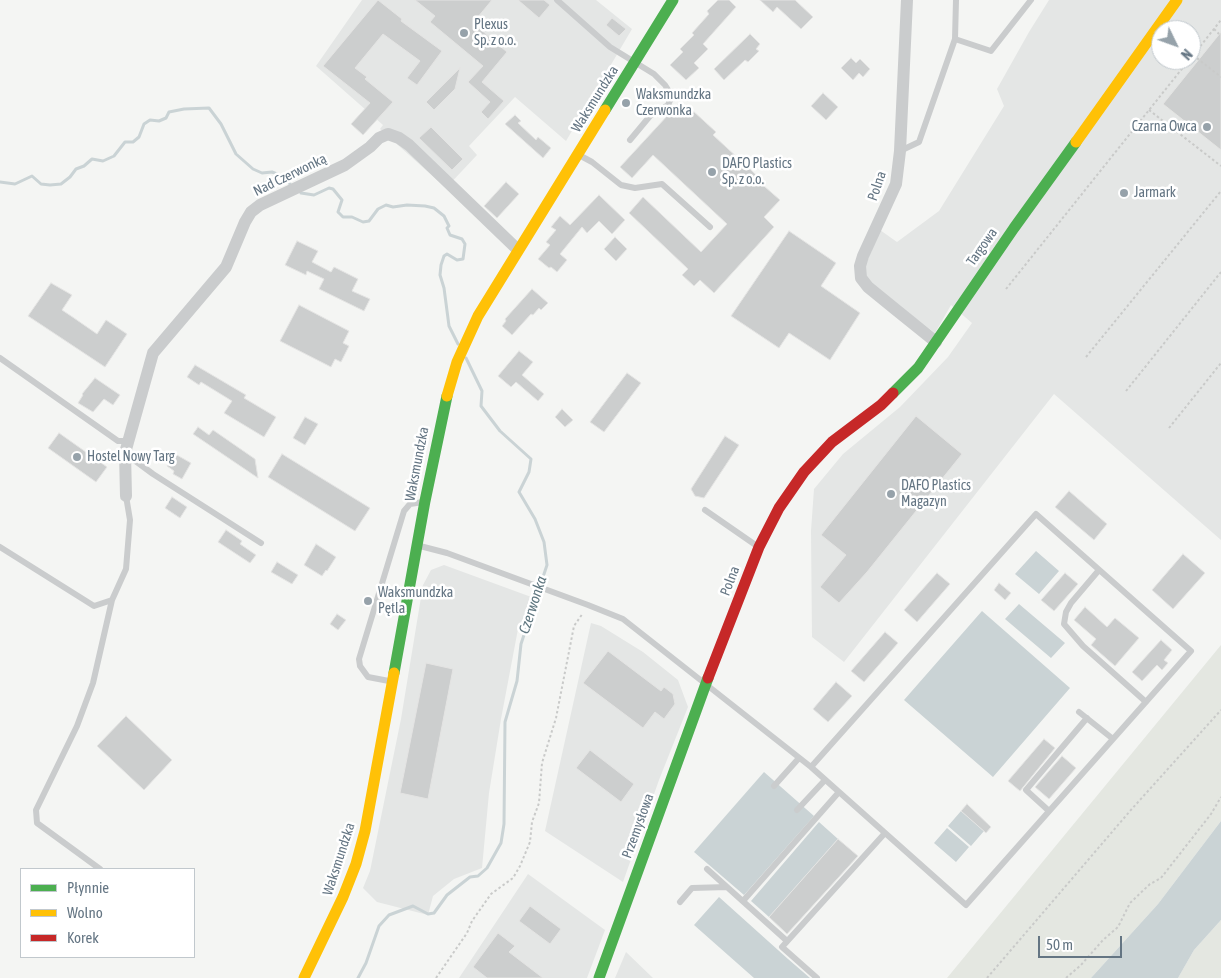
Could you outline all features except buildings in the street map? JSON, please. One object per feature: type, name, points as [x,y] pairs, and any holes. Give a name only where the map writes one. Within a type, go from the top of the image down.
[{"type":"street","name":"Waksmundzka","points":[[304,978],[336,914],[356,864],[370,807],[424,501],[446,398],[457,362],[478,316],[517,249],[673,0]]},
{"type":"street","name":"Polna","points":[[907,0],[900,151],[896,184],[863,256],[860,266],[861,278],[868,287],[936,342]]},
{"type":"street","name":"Targowa","points":[[790,492],[818,456],[832,442],[881,404],[918,368],[999,249],[1177,0]]},
{"type":"street","name":"Nad Czerwonką","points":[[126,496],[127,447],[153,353],[226,267],[245,222],[251,212],[260,205],[345,165],[379,138],[388,134],[399,138],[409,145],[517,249]]},
{"type":"street","name":"Polna","points":[[705,684],[716,661],[759,547],[779,508],[790,492]]},
{"type":"street","name":"Przemysłowa","points":[[599,978],[705,684]]},
{"type":"lane","points":[[557,0],[610,47],[654,74],[665,84],[672,96],[668,105],[650,116],[630,140]]},
{"type":"lane","points":[[900,151],[919,142],[955,39],[956,0]]},
{"type":"lane","points":[[955,39],[991,51],[1031,0]]},
{"type":"lane","points":[[578,154],[592,162],[621,185],[635,188],[662,184],[710,227]]},
{"type":"lane","points":[[0,358],[127,447],[153,474],[261,544]]},
{"type":"lane","points":[[99,868],[37,823],[36,810],[77,726],[93,683],[112,600],[126,569],[130,520],[126,496]]},
{"type":"lane","points":[[393,682],[375,680],[368,677],[360,666],[359,659],[404,511],[410,504],[424,501]]},
{"type":"lane","points":[[705,510],[759,547]]},
{"type":"lane","points":[[417,546],[426,546],[447,553],[544,590],[588,604],[623,619],[811,767],[966,905],[1191,651],[1036,514],[811,767]]},
{"type":"lane","points":[[0,547],[94,606],[112,600]]},
{"type":"lane","points":[[1100,570],[1071,602],[1066,612],[1064,624],[1083,646],[1146,702]]},
{"type":"lane","points":[[1080,712],[1113,739]]},
{"type":"lane","points":[[1049,811],[1026,790],[1087,718]]},
{"type":"lane","points":[[774,786],[799,758]]},
{"type":"lane","points":[[797,810],[824,780]]},
{"type":"lane","points":[[743,901],[839,792]]},
{"type":"lane","points":[[817,978],[782,947],[885,833]]},
{"type":"lane","points":[[707,869],[787,941]]},
{"type":"lane","points":[[680,902],[692,888],[727,887]]},
{"type":"path","points":[[1201,45],[1221,20]]},
{"type":"path","points":[[1214,29],[1219,34]]},
{"type":"path","points":[[1201,64],[1221,77]]},
{"type":"path","points":[[1006,289],[1181,70]]},
{"type":"path","points":[[1149,110],[1221,166]]},
{"type":"path","points":[[1086,358],[1221,191]]},
{"type":"path","points":[[1126,392],[1221,272]]},
{"type":"path","points":[[1169,428],[1221,363]]},
{"type":"path","points":[[436,978],[467,933],[472,921],[492,894],[513,878],[530,842],[532,822],[538,803],[542,763],[556,718],[574,626],[588,604]]},
{"type":"path","points":[[986,978],[1124,818],[1221,710]]},
{"type":"path","points":[[1066,978],[1118,927],[1130,903],[1150,884],[1161,878],[1211,814],[1221,797]]},
{"type":"shaded area","points":[[362,0],[596,0],[632,29],[566,141],[515,97],[469,146],[477,155],[446,188],[380,129],[383,125],[316,66]]},
{"type":"shaded area","points":[[1049,0],[1221,0],[1221,540],[1054,394],[844,662],[812,637],[811,531],[814,489],[843,454],[900,407],[948,357],[972,323],[951,305],[935,333],[873,286],[862,274],[880,230],[897,242],[939,211],[1004,106],[997,89]]},
{"type":"shaded area","points":[[1036,551],[1059,571],[1039,594],[1015,574]]},
{"type":"shaded area","points":[[444,565],[534,598],[518,629],[489,793],[482,868],[454,879],[433,896],[428,915],[377,902],[363,888],[370,871],[401,719],[423,585],[431,570]]},
{"type":"shaded area","points":[[1019,604],[1065,643],[1051,658],[1005,619]]},
{"type":"shaded area","points":[[982,611],[1070,688],[993,777],[904,700]]},
{"type":"shaded area","points":[[591,623],[601,626],[643,652],[678,680],[688,707],[659,780],[623,882],[545,831]]},
{"type":"shaded area","points":[[1221,645],[1221,821],[1158,904],[1091,978],[947,978]]},
{"type":"shaded area","points":[[764,772],[814,816],[744,895],[694,852]]},
{"type":"shaded area","points":[[961,811],[984,831],[971,846],[948,826]]},
{"type":"shaded area","points":[[1221,821],[1221,920],[1194,950],[1178,978],[1091,978],[1158,904]]},
{"type":"shaded area","points":[[819,822],[838,839],[769,917],[751,901]]},
{"type":"shaded area","points":[[947,828],[969,847],[956,862],[934,843]]},
{"type":"shaded area","points":[[528,874],[605,930],[587,978],[459,978]]},
{"type":"shaded area","points":[[719,897],[810,978],[754,978],[694,925]]},
{"type":"shaded area","points":[[1221,920],[1221,978],[1178,978],[1194,950]]},
{"type":"shaded area","points":[[626,952],[653,978],[615,978]]},
{"type":"waterway","name":"Czerwonka","points":[[0,182],[15,184],[32,176],[41,184],[61,184],[76,169],[84,166],[92,159],[103,161],[114,156],[125,142],[133,142],[139,137],[144,124],[150,120],[159,121],[166,118],[169,112],[209,108],[221,124],[236,154],[253,169],[262,173],[272,172],[282,176],[290,184]]},
{"type":"waterway","name":"Czerwonka","points":[[301,193],[314,195],[329,188],[333,189],[342,200],[338,212],[343,217],[352,217],[363,222],[369,221],[378,209],[386,205],[393,207],[407,205],[425,206],[434,208],[444,216],[449,226],[447,228],[450,235],[462,239],[465,244],[463,259],[457,260],[447,254],[444,256],[440,275],[444,288],[449,326],[458,344]]},
{"type":"waterway","name":"Czerwonka","points":[[358,978],[366,963],[379,926],[389,915],[413,906],[428,914],[434,913],[447,895],[470,877],[478,876],[487,868],[501,843],[504,824],[505,722],[517,681],[521,644],[547,565],[544,542],[535,519],[519,492],[529,472],[531,459],[500,431],[481,406],[482,391],[466,358]]},
{"type":"traffic: fast","points":[[605,110],[673,0]]},
{"type":"traffic: fast","points":[[893,393],[918,368],[1014,228],[1076,142]]},
{"type":"traffic: fast","points":[[394,673],[425,501],[447,396]]},
{"type":"traffic: fast","points":[[599,978],[708,678]]},
{"type":"traffic: slow","points":[[1076,142],[1177,0]]},
{"type":"traffic: slow","points":[[447,396],[457,362],[478,316],[605,110]]},
{"type":"traffic: slow","points":[[304,978],[343,897],[356,864],[365,831],[394,673]]},
{"type":"traffic: jam","points":[[708,678],[759,547],[779,508],[804,472],[832,442],[881,405],[893,393]]},
{"type":"place","name":"Plexus Sp. z o.o.","points":[[464,33]]},
{"type":"place","name":"Waksmundzka Czerwonka","points":[[626,103]]},
{"type":"place","name":"Czarna Owca","points":[[1207,127]]},
{"type":"place","name":"DAFO Plastics Sp. z o.o.","points":[[712,172]]},
{"type":"place","name":"Jarmark","points":[[1124,193]]},
{"type":"place","name":"Hostel Nowy Targ","points":[[77,457]]},
{"type":"place","name":"DAFO Plastics Magazyn","points":[[891,494]]},
{"type":"place","name":"Waksmundzka Pętla","points":[[368,601]]}]
